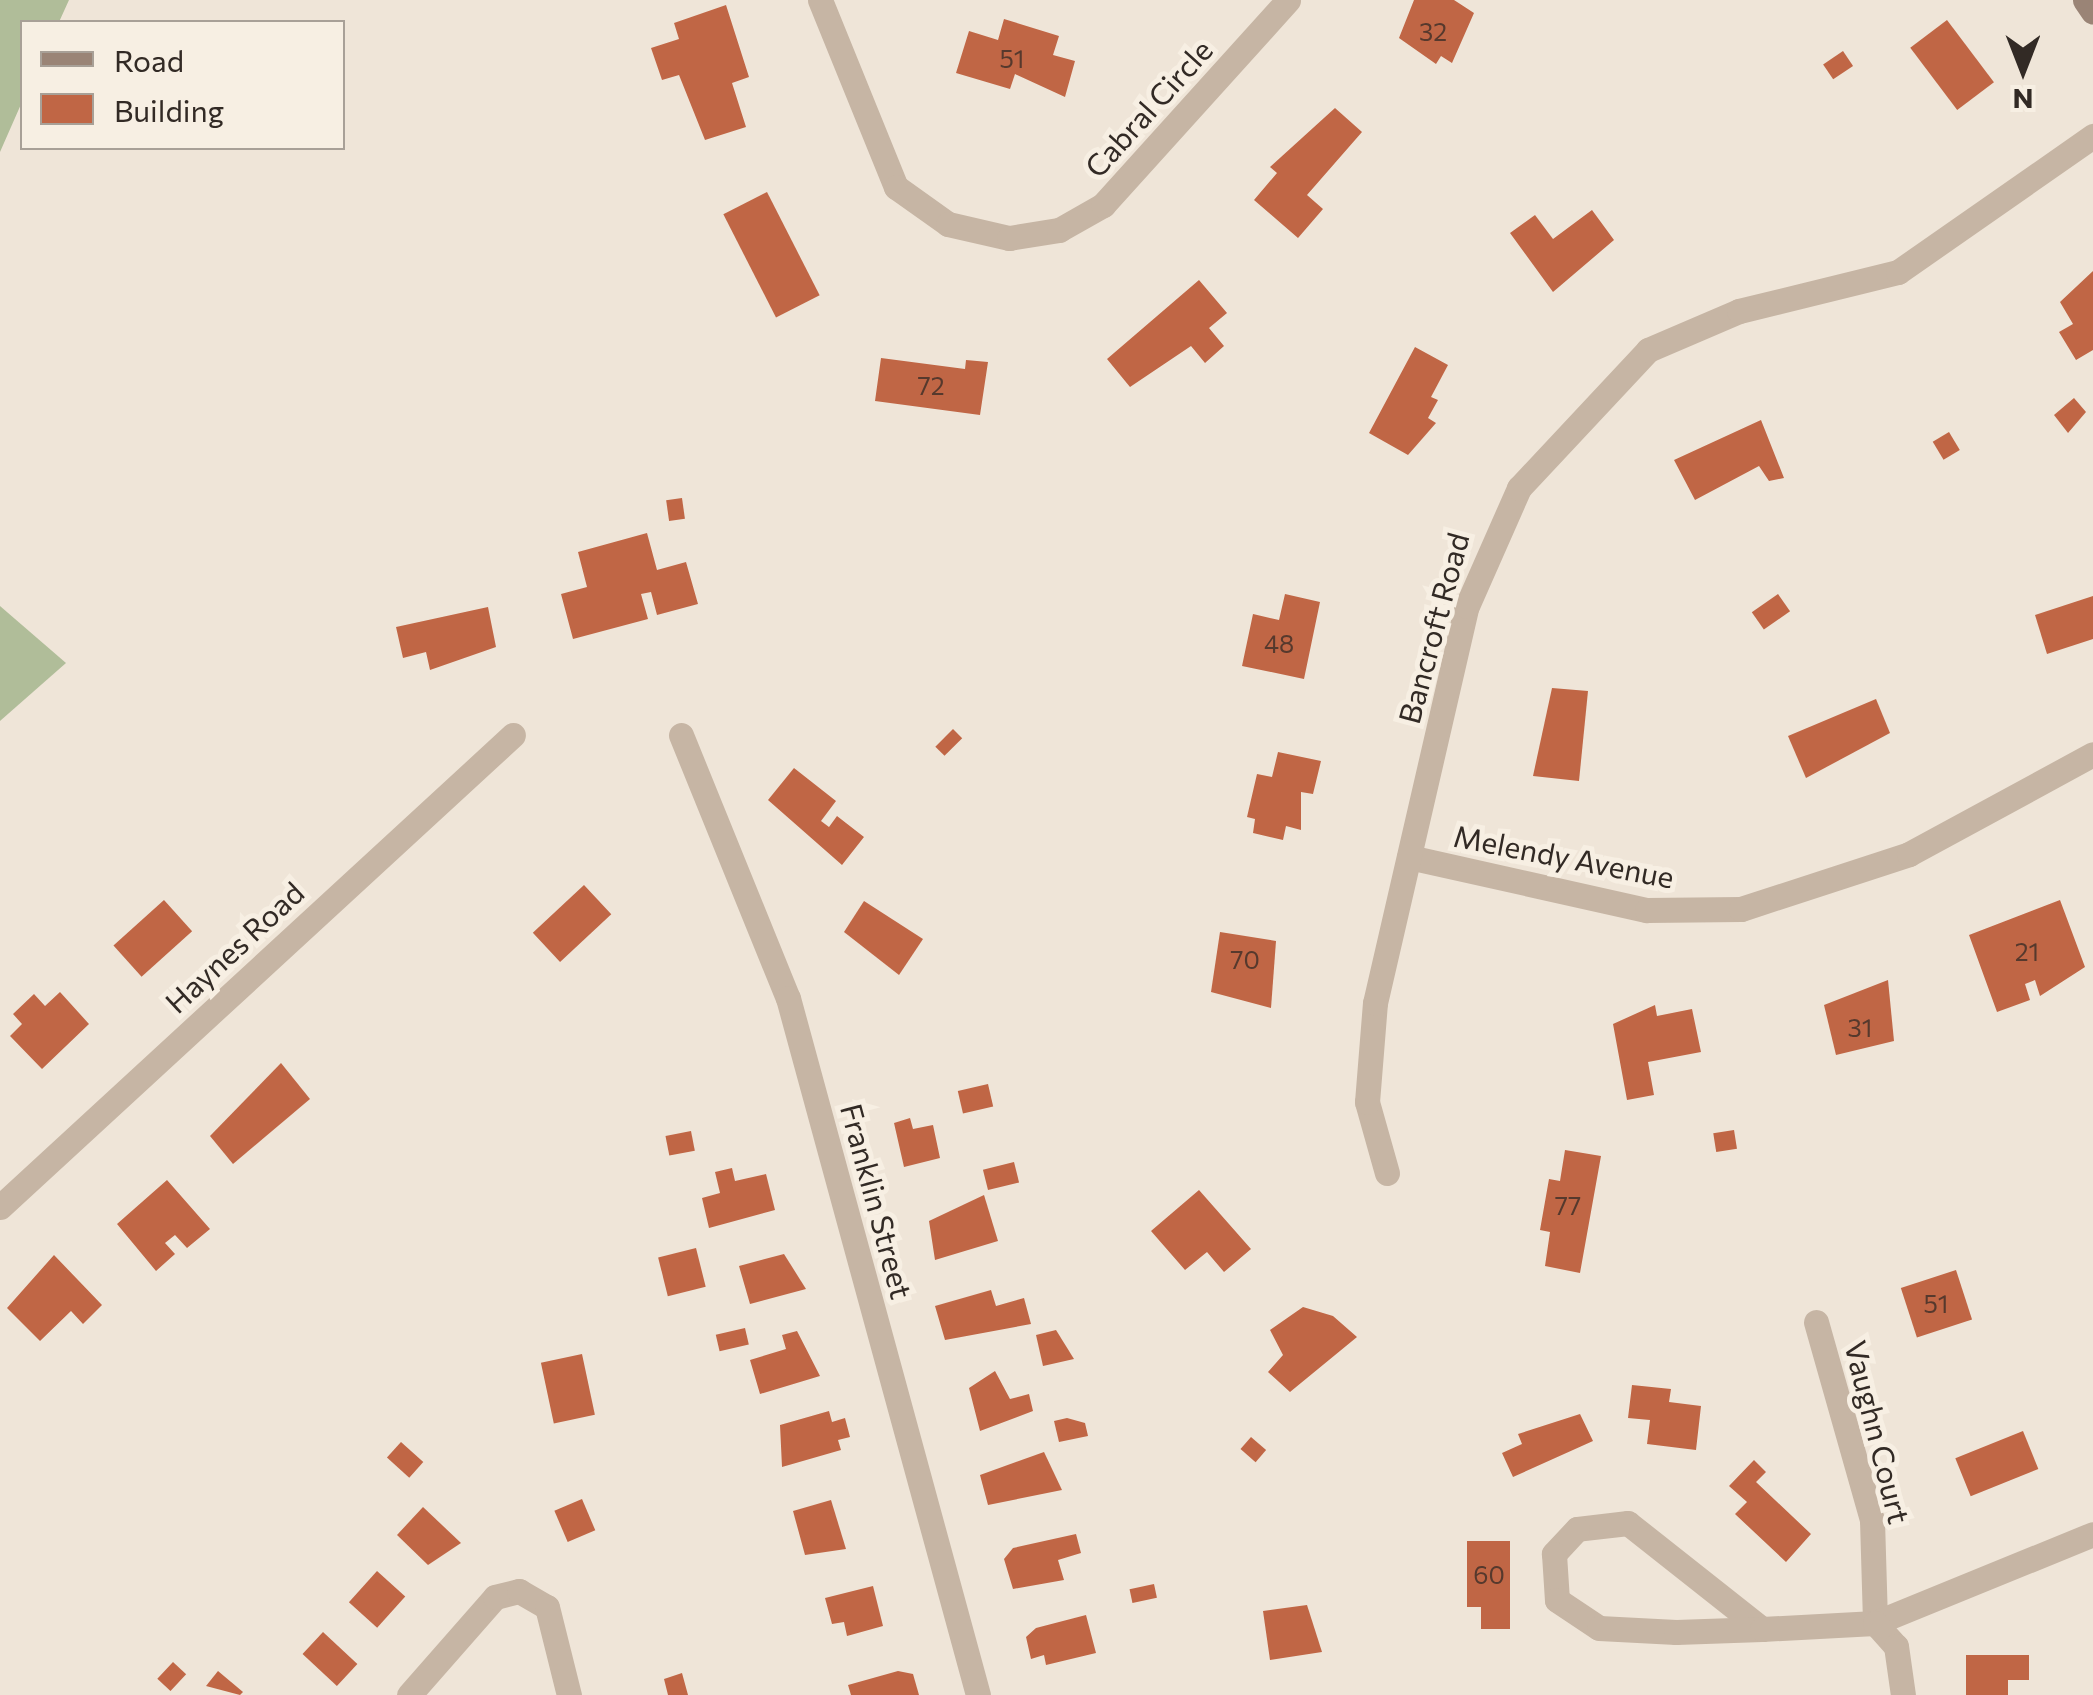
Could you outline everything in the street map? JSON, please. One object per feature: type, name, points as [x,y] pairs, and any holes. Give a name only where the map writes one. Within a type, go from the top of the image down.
[{"type":"main road","points":[[2085,0],[2093,12]]},
{"type":"street","name":"Cabral Circle","points":[[820,0],[896,187],[948,224],[1009,238],[1059,230],[1104,205],[1288,0]]},
{"type":"street","name":"Bancroft Road","points":[[1387,1173],[1371,1128],[1367,1062],[1409,857],[1481,558],[1519,488],[1591,401],[1628,364],[1692,327],[1898,272],[2093,136]]},
{"type":"street","name":"Haynes Road","points":[[0,1207],[513,735]]},
{"type":"street","name":"Franklin Street","points":[[681,735],[788,998],[978,1695]]},
{"type":"street","name":"Melendy Avenue","points":[[1409,857],[1647,910],[1741,909],[1909,854],[2093,754]]},
{"type":"street","name":"Vaughn Court","points":[[1816,1322],[1872,1520],[1875,1623]]},
{"type":"street","points":[[1762,1629],[1628,1523],[1577,1528],[1554,1554],[1552,1586],[1580,1622],[1618,1631],[1762,1629],[1875,1623],[2093,1534]]},
{"type":"street","points":[[408,1695],[495,1597],[519,1591],[547,1607],[570,1695]]},
{"type":"street","points":[[1875,1623],[1896,1646],[1903,1695]]},
{"type":"green space","points":[[0,0],[69,0],[60,20],[20,20],[20,107],[0,152]]},
{"type":"green space","points":[[0,606],[66,663],[0,721]]},
{"type":"building","points":[[1414,0],[1454,0],[1474,13],[1452,63],[1441,56],[1436,64],[1399,38]]},
{"type":"building","points":[[726,5],[749,77],[732,83],[746,127],[705,140],[679,75],[662,80],[651,48],[679,39],[674,23]]},
{"type":"building","points":[[1004,19],[1059,36],[1053,55],[1075,61],[1065,97],[1015,74],[1010,89],[956,73],[969,31],[998,40]]},
{"type":"building","points":[[1947,20],[1994,82],[1957,110],[1910,48]]},
{"type":"building","points":[[1843,51],[1853,66],[1833,79],[1823,64]]},
{"type":"building","points":[[1335,108],[1362,132],[1307,195],[1323,209],[1298,238],[1254,200],[1277,173],[1270,167]]},
{"type":"building","points":[[767,192],[820,295],[776,318],[723,214]]},
{"type":"building","points":[[1592,210],[1614,240],[1553,292],[1510,233],[1535,215],[1553,239]]},
{"type":"building","points":[[2093,271],[2093,350],[2076,360],[2059,332],[2073,324],[2060,302]]},
{"type":"building","points":[[1199,280],[1227,313],[1209,328],[1224,346],[1205,363],[1191,346],[1130,387],[1107,359]]},
{"type":"building","points":[[1415,347],[1448,365],[1431,397],[1438,400],[1428,418],[1436,423],[1408,455],[1369,433]]},
{"type":"building","points":[[881,358],[965,369],[966,360],[988,362],[980,415],[875,401]]},
{"type":"building","points":[[2074,398],[2086,412],[2068,433],[2054,415]]},
{"type":"building","points":[[1761,420],[1784,478],[1769,481],[1759,466],[1695,500],[1674,460]]},
{"type":"building","points":[[1949,432],[1960,450],[1944,460],[1933,442]]},
{"type":"building","points":[[682,498],[685,519],[669,521],[666,500]]},
{"type":"building","points":[[647,533],[657,570],[686,562],[698,604],[657,615],[651,592],[641,594],[648,619],[573,639],[561,594],[587,587],[578,552]]},
{"type":"building","points":[[1285,594],[1320,602],[1304,679],[1242,666],[1253,614],[1279,620]]},
{"type":"building","points":[[1778,594],[1790,611],[1764,630],[1752,612]]},
{"type":"building","points":[[2093,596],[2093,639],[2047,654],[2035,615]]},
{"type":"building","points":[[488,607],[496,647],[430,670],[426,652],[403,658],[396,627]]},
{"type":"building","points":[[1552,688],[1588,691],[1579,781],[1533,776]]},
{"type":"building","points":[[1876,699],[1890,733],[1806,778],[1788,736]]},
{"type":"building","points":[[953,729],[962,738],[945,756],[935,747]]},
{"type":"building","points":[[1278,752],[1321,761],[1313,794],[1301,792],[1301,830],[1286,826],[1283,840],[1253,833],[1255,819],[1247,817],[1257,774],[1272,777]]},
{"type":"building","points":[[794,768],[836,801],[821,821],[829,827],[837,816],[864,837],[842,865],[768,800]]},
{"type":"building","points":[[584,885],[611,914],[560,962],[533,933]]},
{"type":"building","points":[[164,900],[192,931],[142,977],[113,946]]},
{"type":"building","points":[[2060,900],[2085,967],[2040,996],[2035,980],[2025,984],[2030,1000],[1997,1012],[1969,935]]},
{"type":"building","points":[[864,901],[923,939],[899,975],[844,932]]},
{"type":"building","points":[[1220,932],[1276,941],[1271,1008],[1211,992]]},
{"type":"building","points":[[1888,980],[1894,1041],[1836,1055],[1824,1005]]},
{"type":"building","points":[[60,992],[89,1024],[42,1069],[10,1036],[22,1024],[13,1014],[34,994],[45,1006]]},
{"type":"building","points":[[1655,1005],[1657,1016],[1692,1009],[1701,1052],[1648,1062],[1654,1095],[1627,1100],[1613,1024]]},
{"type":"building","points":[[281,1063],[310,1099],[233,1164],[210,1136]]},
{"type":"building","points":[[988,1084],[993,1106],[963,1113],[958,1091]]},
{"type":"building","points":[[910,1118],[913,1129],[933,1125],[940,1158],[904,1167],[894,1123]]},
{"type":"building","points":[[1734,1130],[1737,1149],[1716,1152],[1713,1133]]},
{"type":"building","points":[[691,1131],[695,1151],[669,1156],[665,1136]]},
{"type":"building","points":[[1565,1150],[1601,1156],[1580,1273],[1545,1266],[1550,1232],[1540,1230],[1549,1179],[1560,1181]]},
{"type":"building","points":[[1014,1162],[1019,1182],[988,1190],[983,1170]]},
{"type":"building","points":[[732,1168],[735,1181],[766,1174],[775,1210],[709,1228],[702,1198],[720,1193],[715,1172]]},
{"type":"building","points":[[167,1180],[210,1229],[187,1248],[175,1235],[165,1243],[175,1254],[156,1271],[117,1224]]},
{"type":"building","points":[[1199,1190],[1251,1249],[1224,1272],[1207,1252],[1185,1270],[1151,1231]]},
{"type":"building","points":[[984,1195],[998,1241],[935,1260],[929,1221]]},
{"type":"building","points":[[696,1248],[706,1287],[668,1296],[658,1257]]},
{"type":"building","points":[[784,1254],[806,1289],[750,1304],[739,1266]]},
{"type":"building","points":[[54,1255],[102,1305],[83,1324],[71,1311],[40,1341],[7,1308]]},
{"type":"building","points":[[1956,1270],[1972,1319],[1917,1337],[1901,1288]]},
{"type":"building","points":[[991,1290],[996,1306],[1024,1298],[1031,1324],[945,1340],[935,1306]]},
{"type":"building","points":[[1303,1307],[1333,1316],[1357,1337],[1290,1392],[1268,1372],[1283,1355],[1270,1330]]},
{"type":"building","points":[[745,1328],[749,1345],[720,1351],[716,1335]]},
{"type":"building","points":[[1056,1330],[1074,1359],[1043,1366],[1036,1335]]},
{"type":"building","points":[[797,1331],[820,1376],[760,1394],[750,1360],[786,1349],[782,1335]]},
{"type":"building","points":[[582,1354],[595,1415],[554,1423],[541,1363]]},
{"type":"building","points":[[995,1371],[1010,1399],[1029,1394],[1033,1411],[980,1431],[969,1388]]},
{"type":"building","points":[[1632,1385],[1671,1389],[1669,1402],[1701,1406],[1696,1450],[1647,1444],[1650,1420],[1628,1418]]},
{"type":"building","points":[[829,1411],[832,1422],[845,1418],[850,1437],[838,1440],[841,1450],[782,1467],[780,1425]]},
{"type":"building","points":[[1580,1414],[1593,1441],[1513,1477],[1502,1453],[1522,1444],[1518,1434]]},
{"type":"building","points":[[1067,1418],[1085,1423],[1088,1436],[1059,1442],[1054,1421]]},
{"type":"building","points":[[2023,1431],[2038,1469],[1971,1496],[1955,1458]]},
{"type":"building","points":[[1251,1437],[1266,1450],[1256,1462],[1241,1449]]},
{"type":"building","points":[[401,1442],[423,1462],[409,1478],[387,1458]]},
{"type":"building","points":[[1044,1452],[1062,1490],[988,1505],[980,1475]]},
{"type":"building","points":[[1754,1460],[1766,1472],[1756,1482],[1811,1534],[1786,1562],[1735,1514],[1747,1502],[1729,1486]]},
{"type":"building","points":[[582,1499],[595,1530],[568,1542],[554,1511]]},
{"type":"building","points":[[831,1500],[846,1549],[805,1555],[793,1511]]},
{"type":"building","points":[[423,1507],[461,1543],[428,1565],[397,1535]]},
{"type":"building","points":[[1076,1534],[1081,1553],[1058,1560],[1064,1580],[1013,1589],[1004,1559],[1013,1548]]},
{"type":"building","points":[[1467,1541],[1510,1541],[1510,1629],[1481,1629],[1481,1607],[1467,1607]]},
{"type":"building","points":[[377,1571],[405,1596],[377,1628],[349,1602]]},
{"type":"building","points":[[1154,1584],[1157,1598],[1132,1603],[1130,1589]]},
{"type":"building","points":[[873,1586],[883,1626],[847,1636],[844,1622],[832,1624],[825,1598]]},
{"type":"building","points":[[1307,1605],[1322,1652],[1270,1660],[1263,1611]]},
{"type":"building","points":[[1086,1615],[1096,1653],[1046,1665],[1044,1655],[1031,1659],[1026,1637],[1036,1628]]},
{"type":"building","points":[[323,1632],[357,1664],[337,1686],[303,1654]]},
{"type":"building","points":[[1966,1655],[2029,1655],[2029,1680],[2008,1680],[2008,1695],[1966,1695]]},
{"type":"building","points":[[173,1662],[186,1674],[170,1691],[157,1679]]},
{"type":"building","points":[[218,1671],[243,1692],[240,1695],[206,1686]]},
{"type":"building","points":[[898,1671],[913,1674],[919,1695],[851,1695],[848,1685]]},
{"type":"building","points":[[682,1673],[688,1695],[668,1695],[664,1679]]}]
